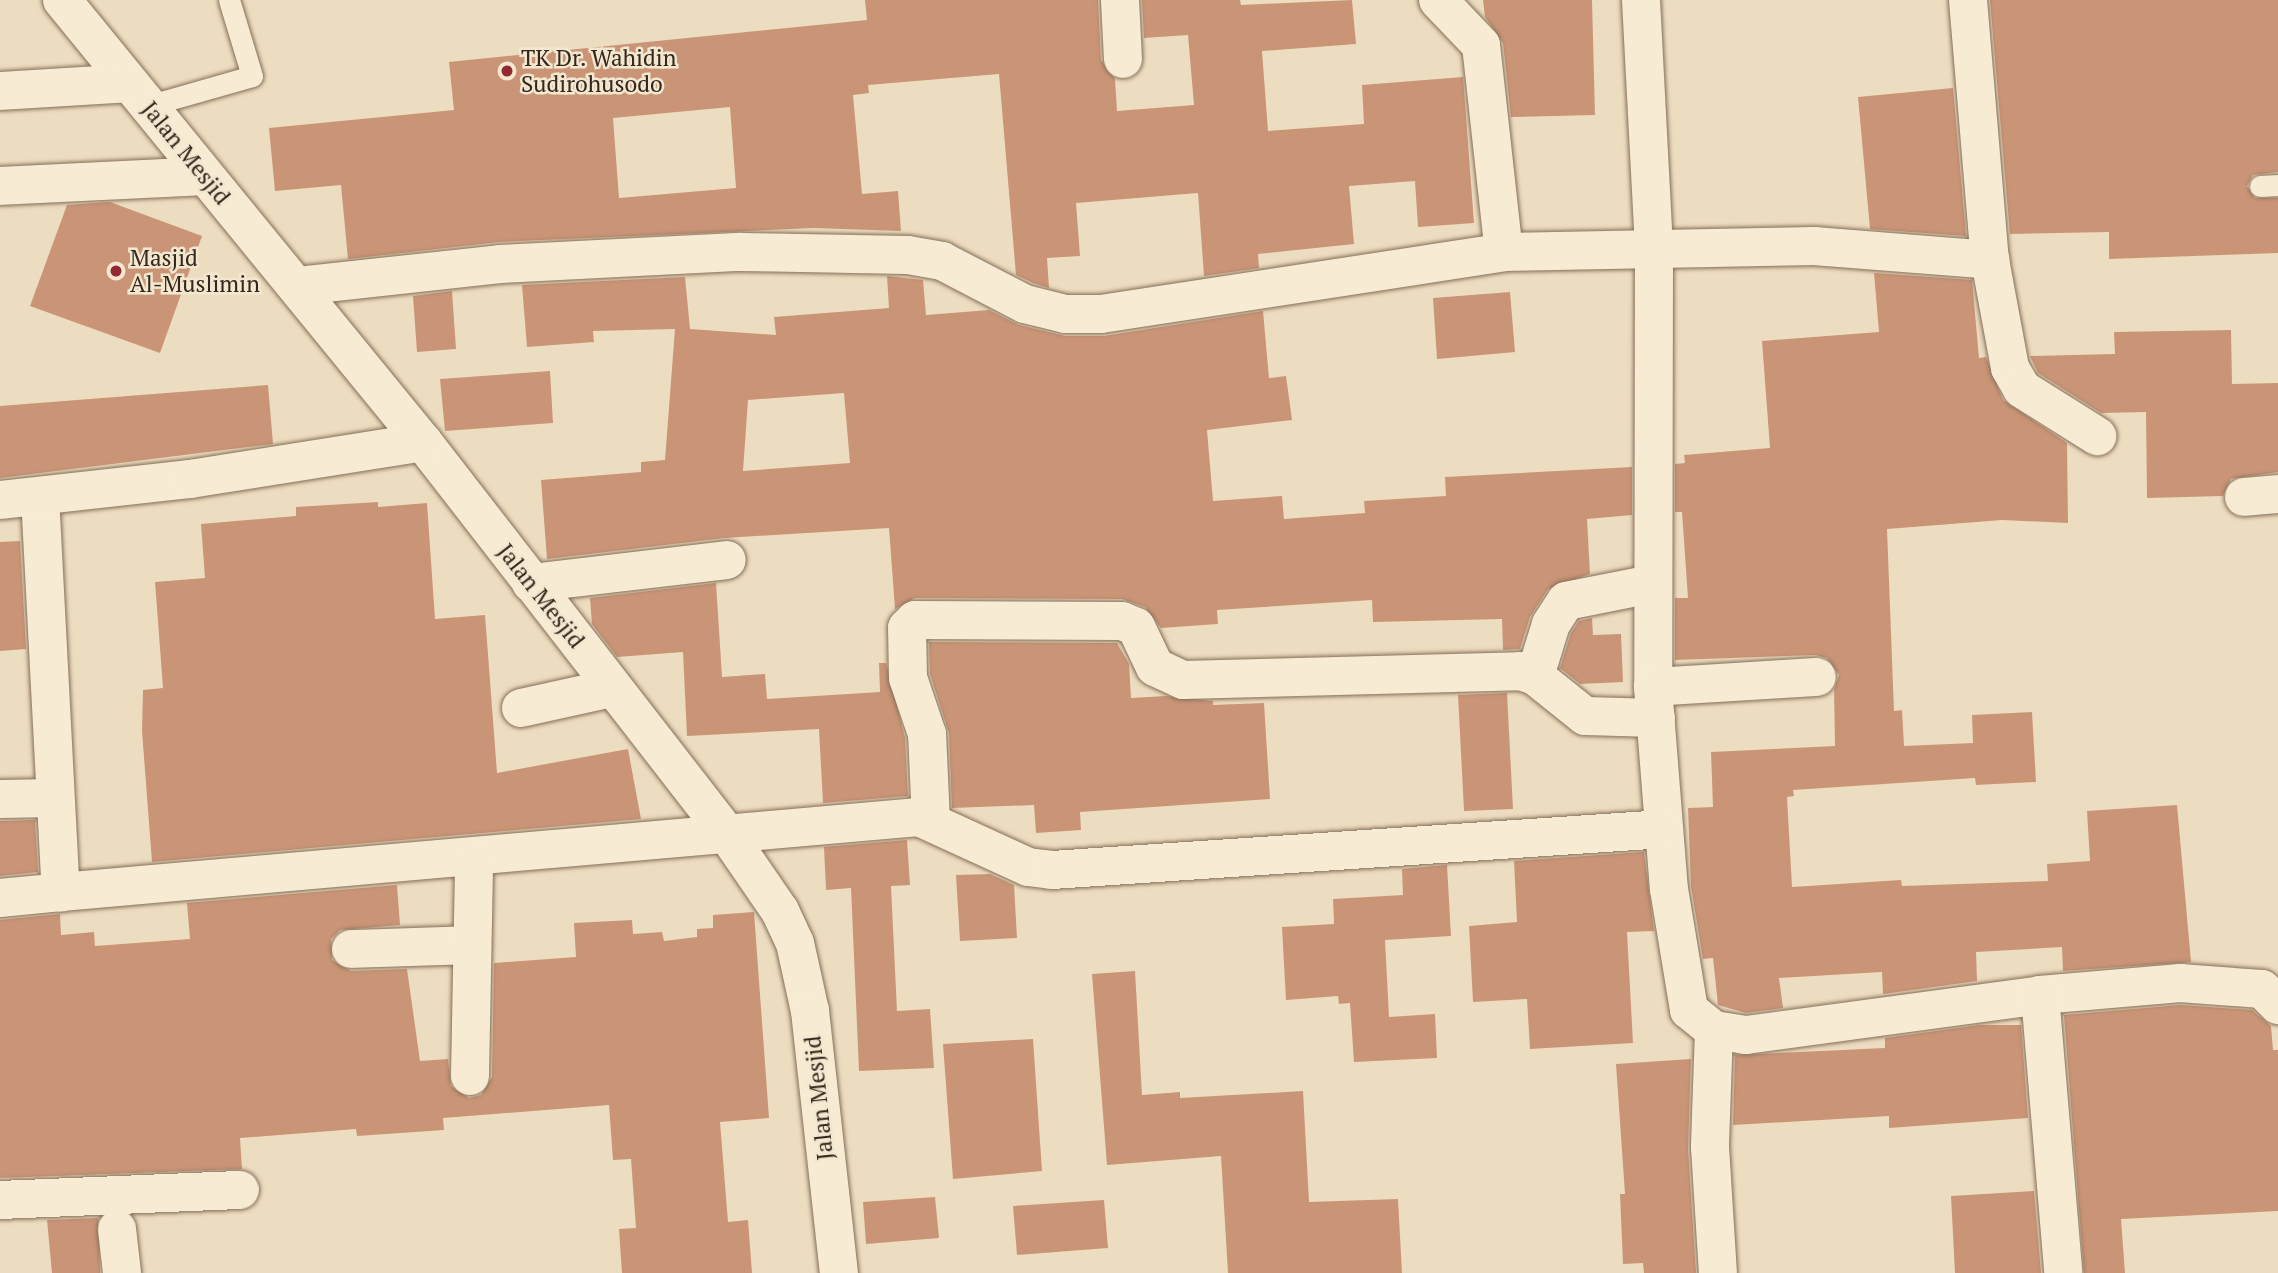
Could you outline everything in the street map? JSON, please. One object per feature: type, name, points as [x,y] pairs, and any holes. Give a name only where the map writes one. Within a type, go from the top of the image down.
[{"type":"street","name":"Jalan Mesjid","points":[[62,0],[203,176],[299,286],[423,442],[725,831],[780,911],[803,972],[839,1273]]},
{"type":"street","points":[[1120,0],[1123,59]]},
{"type":"street","points":[[1438,0],[1481,45],[1504,252]]},
{"type":"street","points":[[1641,0],[1654,250],[1652,584],[1655,702],[1664,829],[1683,994],[1698,1021],[1714,1030],[1745,1035],[2040,995],[2180,983],[2262,989],[2278,1005]]},
{"type":"street","points":[[1968,0],[1990,260],[2017,384],[2097,436]]},
{"type":"street","points":[[0,91],[138,95]]},
{"type":"street","points":[[0,186],[203,176]]},
{"type":"street","points":[[299,286],[540,262],[741,252],[908,255],[942,261],[1024,304],[1065,314],[1101,314],[1504,252],[1814,246],[1990,260]]},
{"type":"street","points":[[0,500],[190,479],[423,442]]},
{"type":"street","points":[[40,496],[61,892]]},
{"type":"street","points":[[530,583],[727,560]]},
{"type":"street","points":[[1535,676],[1551,624],[1566,601],[1652,584]]},
{"type":"street","points":[[931,821],[927,734],[908,678],[907,628],[915,620],[1122,621],[1136,626],[1155,667],[1183,680],[1486,669],[1535,676],[1585,716],[1655,702],[1817,677]]},
{"type":"street","points":[[521,708],[612,688]]},
{"type":"street","points":[[0,799],[55,798]]},
{"type":"street","points":[[0,898],[474,859],[725,831],[919,817],[1028,867],[1052,870],[1664,829]]},
{"type":"street","points":[[470,1076],[470,945],[474,859]]},
{"type":"street","points":[[351,949],[470,945]]},
{"type":"street","points":[[2040,995],[2063,1271]]},
{"type":"street","points":[[1714,1030],[1710,1147],[1718,1273]]},
{"type":"street","points":[[0,1200],[240,1190]]},
{"type":"street","points":[[117,1228],[122,1273]]},
{"type":"lane","points":[[138,95],[252,76],[229,0]]},
{"type":"building","points":[[865,0],[1098,0],[1101,60],[1115,79],[1117,111],[1194,105],[1188,35],[1144,38],[1142,0],[1240,0],[1241,5],[1352,0],[1356,44],[1262,51],[1268,131],[1364,124],[1362,85],[1463,77],[1474,223],[1418,227],[1415,181],[1349,186],[1354,244],[1258,254],[1259,268],[1204,276],[1198,193],[1076,203],[1080,256],[1047,258],[1049,288],[1033,283],[1016,275],[999,74],[868,85],[869,93],[853,95],[862,194],[898,191],[901,231],[813,228],[499,242],[348,259],[341,185],[275,191],[269,128],[454,110],[449,62],[867,20]],"holes":[[[730,107],[736,188],[619,198],[613,118]]]},
{"type":"building","points":[[1483,0],[1592,0],[1595,115],[1511,117],[1503,43],[1485,17]]},
{"type":"building","points":[[1990,0],[2278,0],[2278,172],[2253,175],[2247,186],[2255,198],[2278,198],[2278,253],[2109,259],[2109,232],[2010,234]]},
{"type":"building","points":[[1953,88],[1966,236],[1870,229],[1858,97]]},
{"type":"building","name":"Masjid Al-Muslimin","points":[[110,202],[202,236],[160,353],[30,306],[67,205]]},
{"type":"building","points":[[1874,273],[1972,280],[1979,358],[1986,357],[2003,400],[2067,443],[2068,523],[2002,520],[1887,529],[1894,711],[1902,710],[1904,746],[1973,743],[1972,715],[2032,712],[2036,782],[1976,785],[1975,778],[1793,790],[1794,796],[1787,797],[1792,887],[1901,880],[1902,886],[2048,881],[2047,864],[2090,861],[2087,811],[2177,805],[2191,962],[2063,971],[2062,947],[1976,952],[1977,981],[1883,994],[1882,972],[1779,978],[1783,1008],[1746,1013],[1718,1005],[1713,958],[1703,959],[1691,886],[1688,808],[1713,807],[1711,752],[1835,746],[1834,690],[1839,675],[1827,658],[1816,655],[1675,660],[1675,598],[1688,598],[1682,512],[1675,512],[1675,464],[1685,463],[1684,455],[1770,448],[1762,341],[1879,332]]},
{"type":"building","points":[[887,276],[923,280],[926,315],[989,310],[1019,325],[1065,336],[1104,336],[1263,311],[1269,378],[1286,376],[1292,420],[1207,430],[1213,501],[1282,496],[1284,519],[1365,513],[1364,501],[1446,496],[1445,477],[1632,467],[1632,515],[1587,519],[1590,574],[1548,589],[1530,617],[1520,649],[1503,650],[1502,619],[1373,622],[1372,600],[1217,610],[1218,624],[1161,628],[1145,607],[1122,599],[915,598],[895,609],[889,528],[724,538],[547,559],[541,480],[641,472],[641,462],[665,460],[675,329],[593,331],[594,342],[527,347],[522,285],[685,277],[690,329],[776,335],[774,317],[889,308]],"holes":[[[844,393],[850,463],[743,471],[748,400]]]},
{"type":"building","points":[[452,291],[456,349],[417,352],[413,296]]},
{"type":"building","points":[[1510,292],[1515,352],[1437,359],[1433,298]]},
{"type":"building","points":[[2231,330],[2232,384],[2278,383],[2278,472],[2231,479],[2223,496],[2147,498],[2146,412],[2101,413],[2038,373],[2030,356],[2115,354],[2114,332]]},
{"type":"building","points":[[550,371],[553,423],[445,431],[440,379]]},
{"type":"building","points":[[268,385],[273,444],[0,478],[0,406]]},
{"type":"building","points":[[378,502],[378,507],[427,503],[435,619],[485,615],[497,773],[628,749],[641,819],[152,862],[142,731],[143,690],[163,688],[155,582],[205,578],[201,524],[296,516],[296,507]]},
{"type":"building","points":[[20,541],[26,649],[0,651],[0,542]]},
{"type":"building","points":[[716,583],[722,677],[765,674],[767,699],[880,692],[879,663],[886,663],[905,738],[908,796],[823,803],[819,729],[687,736],[683,652],[617,657],[592,624],[590,598]]},
{"type":"building","points":[[1592,618],[1593,635],[1621,634],[1623,682],[1580,684],[1560,668],[1571,633],[1579,621]]},
{"type":"building","points":[[929,642],[1117,643],[1129,664],[1131,698],[1166,696],[1213,701],[1213,705],[1264,703],[1270,799],[1080,812],[1081,830],[1036,833],[1034,805],[952,808],[949,733],[930,674]]},
{"type":"building","points":[[1507,693],[1513,809],[1464,811],[1458,695]]},
{"type":"building","points":[[35,820],[38,872],[0,876],[0,821]]},
{"type":"building","points":[[907,840],[910,885],[891,886],[897,1011],[930,1009],[934,1068],[859,1071],[851,888],[826,890],[824,847]]},
{"type":"building","points":[[1644,852],[1654,931],[1627,932],[1633,1043],[1530,1049],[1527,999],[1473,1002],[1469,926],[1517,922],[1514,861]]},
{"type":"building","points":[[1447,865],[1451,936],[1385,940],[1389,1017],[1435,1014],[1437,1058],[1354,1062],[1350,1003],[1339,1004],[1338,996],[1286,1000],[1282,927],[1334,924],[1333,899],[1403,895],[1402,869]]},
{"type":"building","points":[[990,874],[1014,885],[1017,938],[960,941],[956,875]]},
{"type":"building","points":[[397,885],[400,925],[340,930],[331,939],[332,960],[351,971],[407,969],[420,1061],[448,1059],[451,1086],[469,1098],[481,1095],[492,1077],[494,963],[576,957],[574,923],[632,920],[633,934],[662,932],[664,941],[697,937],[697,929],[713,928],[713,915],[754,912],[769,1118],[720,1122],[728,1222],[748,1220],[752,1273],[622,1273],[619,1229],[636,1228],[631,1159],[613,1160],[609,1105],[443,1118],[444,1130],[357,1136],[356,1129],[240,1138],[242,1169],[0,1178],[0,920],[60,914],[61,935],[94,932],[95,946],[190,939],[187,903]]},
{"type":"building","points":[[1135,971],[1142,1095],[1180,1092],[1180,1098],[1303,1091],[1309,1202],[1398,1199],[1402,1273],[1228,1273],[1221,1156],[1107,1165],[1092,974]]},
{"type":"building","points":[[2180,1005],[2252,1010],[2271,1026],[2273,1050],[2278,1050],[2278,1211],[2121,1219],[2125,1273],[2084,1273],[2064,1015]]},
{"type":"building","points":[[1980,1025],[2021,1025],[2028,1118],[1889,1128],[1889,1116],[1733,1125],[1735,1055],[1885,1048],[1885,1038]]},
{"type":"building","points":[[1033,1039],[1042,1171],[953,1179],[943,1044]]},
{"type":"building","points":[[1691,1059],[1688,1148],[1696,1273],[1644,1273],[1643,1263],[1623,1264],[1620,1194],[1625,1194],[1616,1064]]},
{"type":"building","points":[[2034,1191],[2041,1273],[1955,1273],[1951,1196]]},
{"type":"building","points":[[935,1197],[939,1238],[866,1244],[863,1202]]},
{"type":"building","points":[[1104,1200],[1108,1248],[1017,1255],[1013,1206]]},
{"type":"building","points":[[98,1218],[100,1273],[52,1273],[47,1220]]},
{"type":"place","name":"TK Dr. Wahidin Sudirohusodo","points":[[507,71]]},
{"type":"place","name":"Masjid Al-Muslimin","points":[[116,271]]}]
